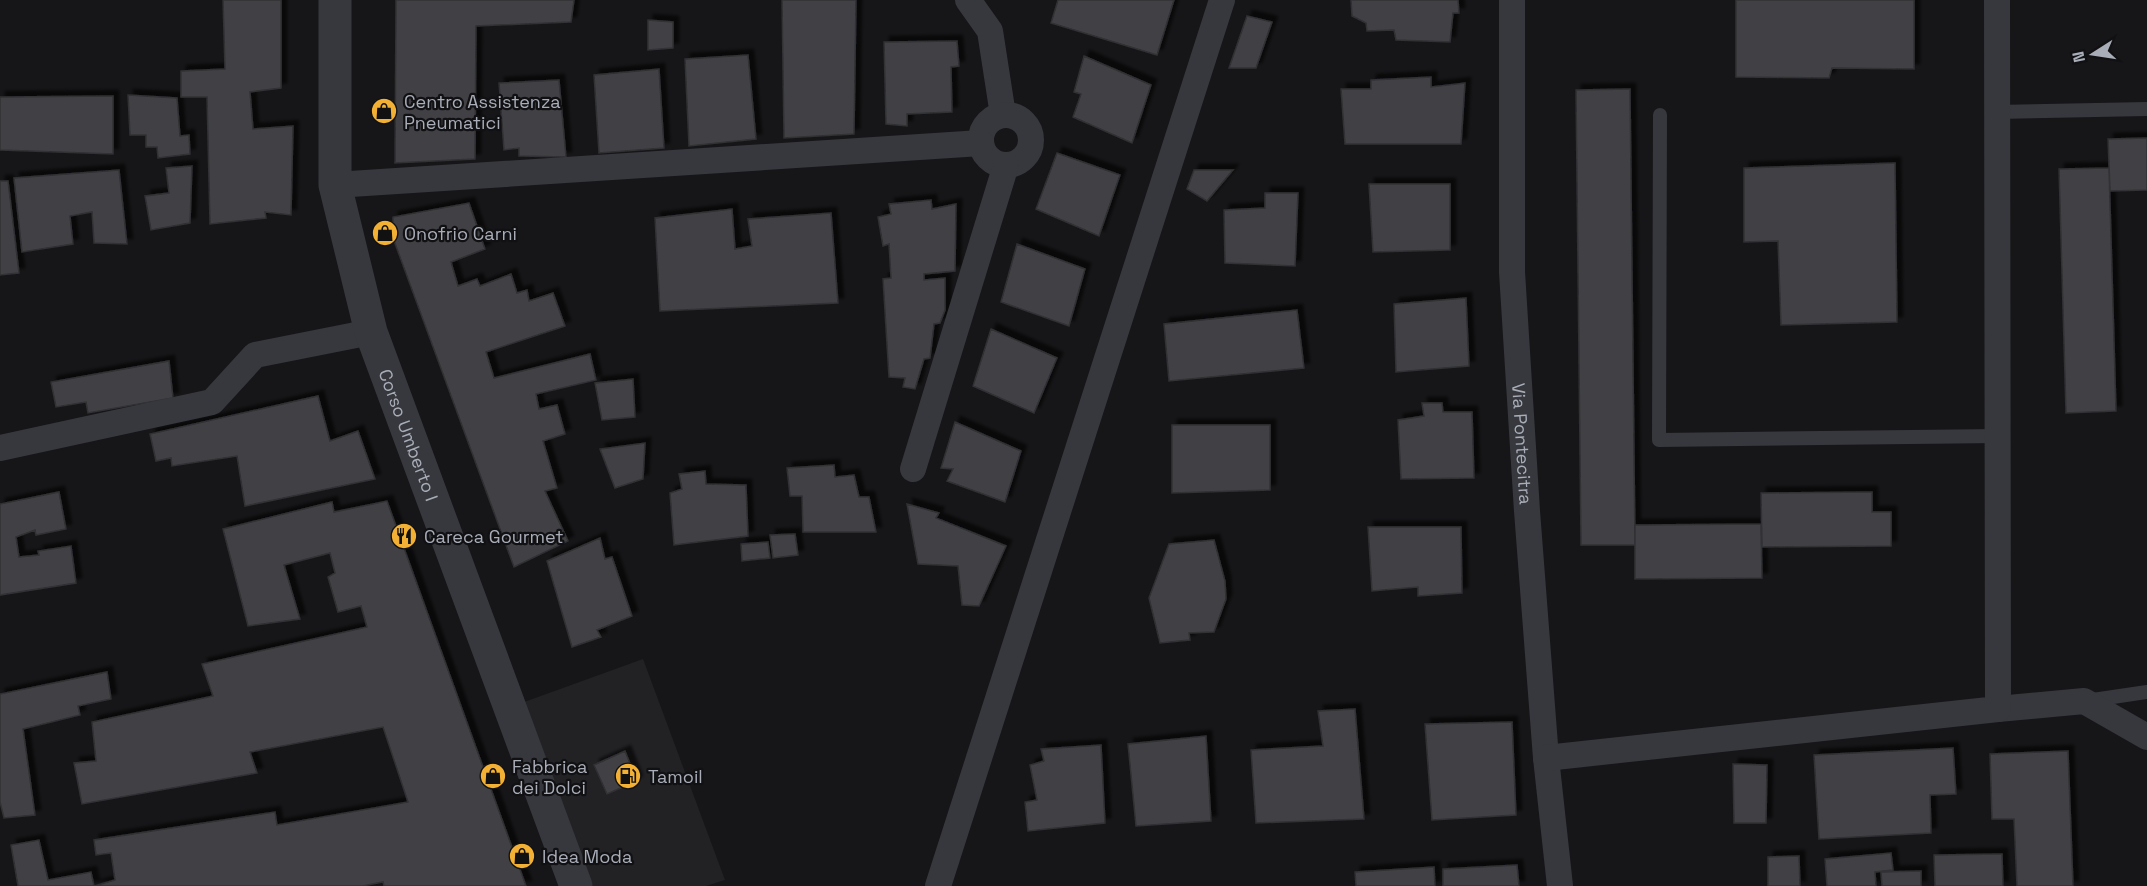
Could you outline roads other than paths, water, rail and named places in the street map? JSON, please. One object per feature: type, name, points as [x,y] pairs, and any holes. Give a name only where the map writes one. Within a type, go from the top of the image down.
[{"type":"street","name":"Corso Umberto I","points":[[335,0],[335,185],[371,332],[576,886]]},
{"type":"street","points":[[968,0],[990,31],[1003,115]]},
{"type":"street","points":[[938,886],[1222,0]]},
{"type":"street","name":"Via Pontecitra","points":[[1512,0],[1512,272],[1546,758],[1560,886]]},
{"type":"street","points":[[1997,0],[1998,709]]},
{"type":"street","points":[[1003,115],[1019,119],[1029,131],[1030,139],[1027,154],[1014,163],[1006,165],[993,161],[983,150],[981,144],[981,135],[989,122],[1003,115]]},
{"type":"street","points":[[335,185],[981,144]]},
{"type":"street","points":[[914,469],[1006,165]]},
{"type":"street","points":[[0,447],[212,402],[255,355],[371,332]]},
{"type":"street","points":[[1546,758],[2084,701],[2147,737]]},
{"type":"lane","points":[[1997,112],[2147,109]]},
{"type":"lane","points":[[1660,115],[1659,440],[1998,436]]},
{"type":"lane","points":[[2084,701],[2147,692]]},
{"type":"place","name":"Centro Assistenza Pneumatici","points":[[384,111]]},
{"type":"place","name":"Onofrio Carni","points":[[385,233]]},
{"type":"place","name":"Careca Gourmet","points":[[404,536]]},
{"type":"place","name":"Fabbrica dei Dolci","points":[[493,776]]},
{"type":"place","name":"Tamoil","points":[[628,776]]},
{"type":"place","name":"Idea Moda","points":[[522,856]]}]
